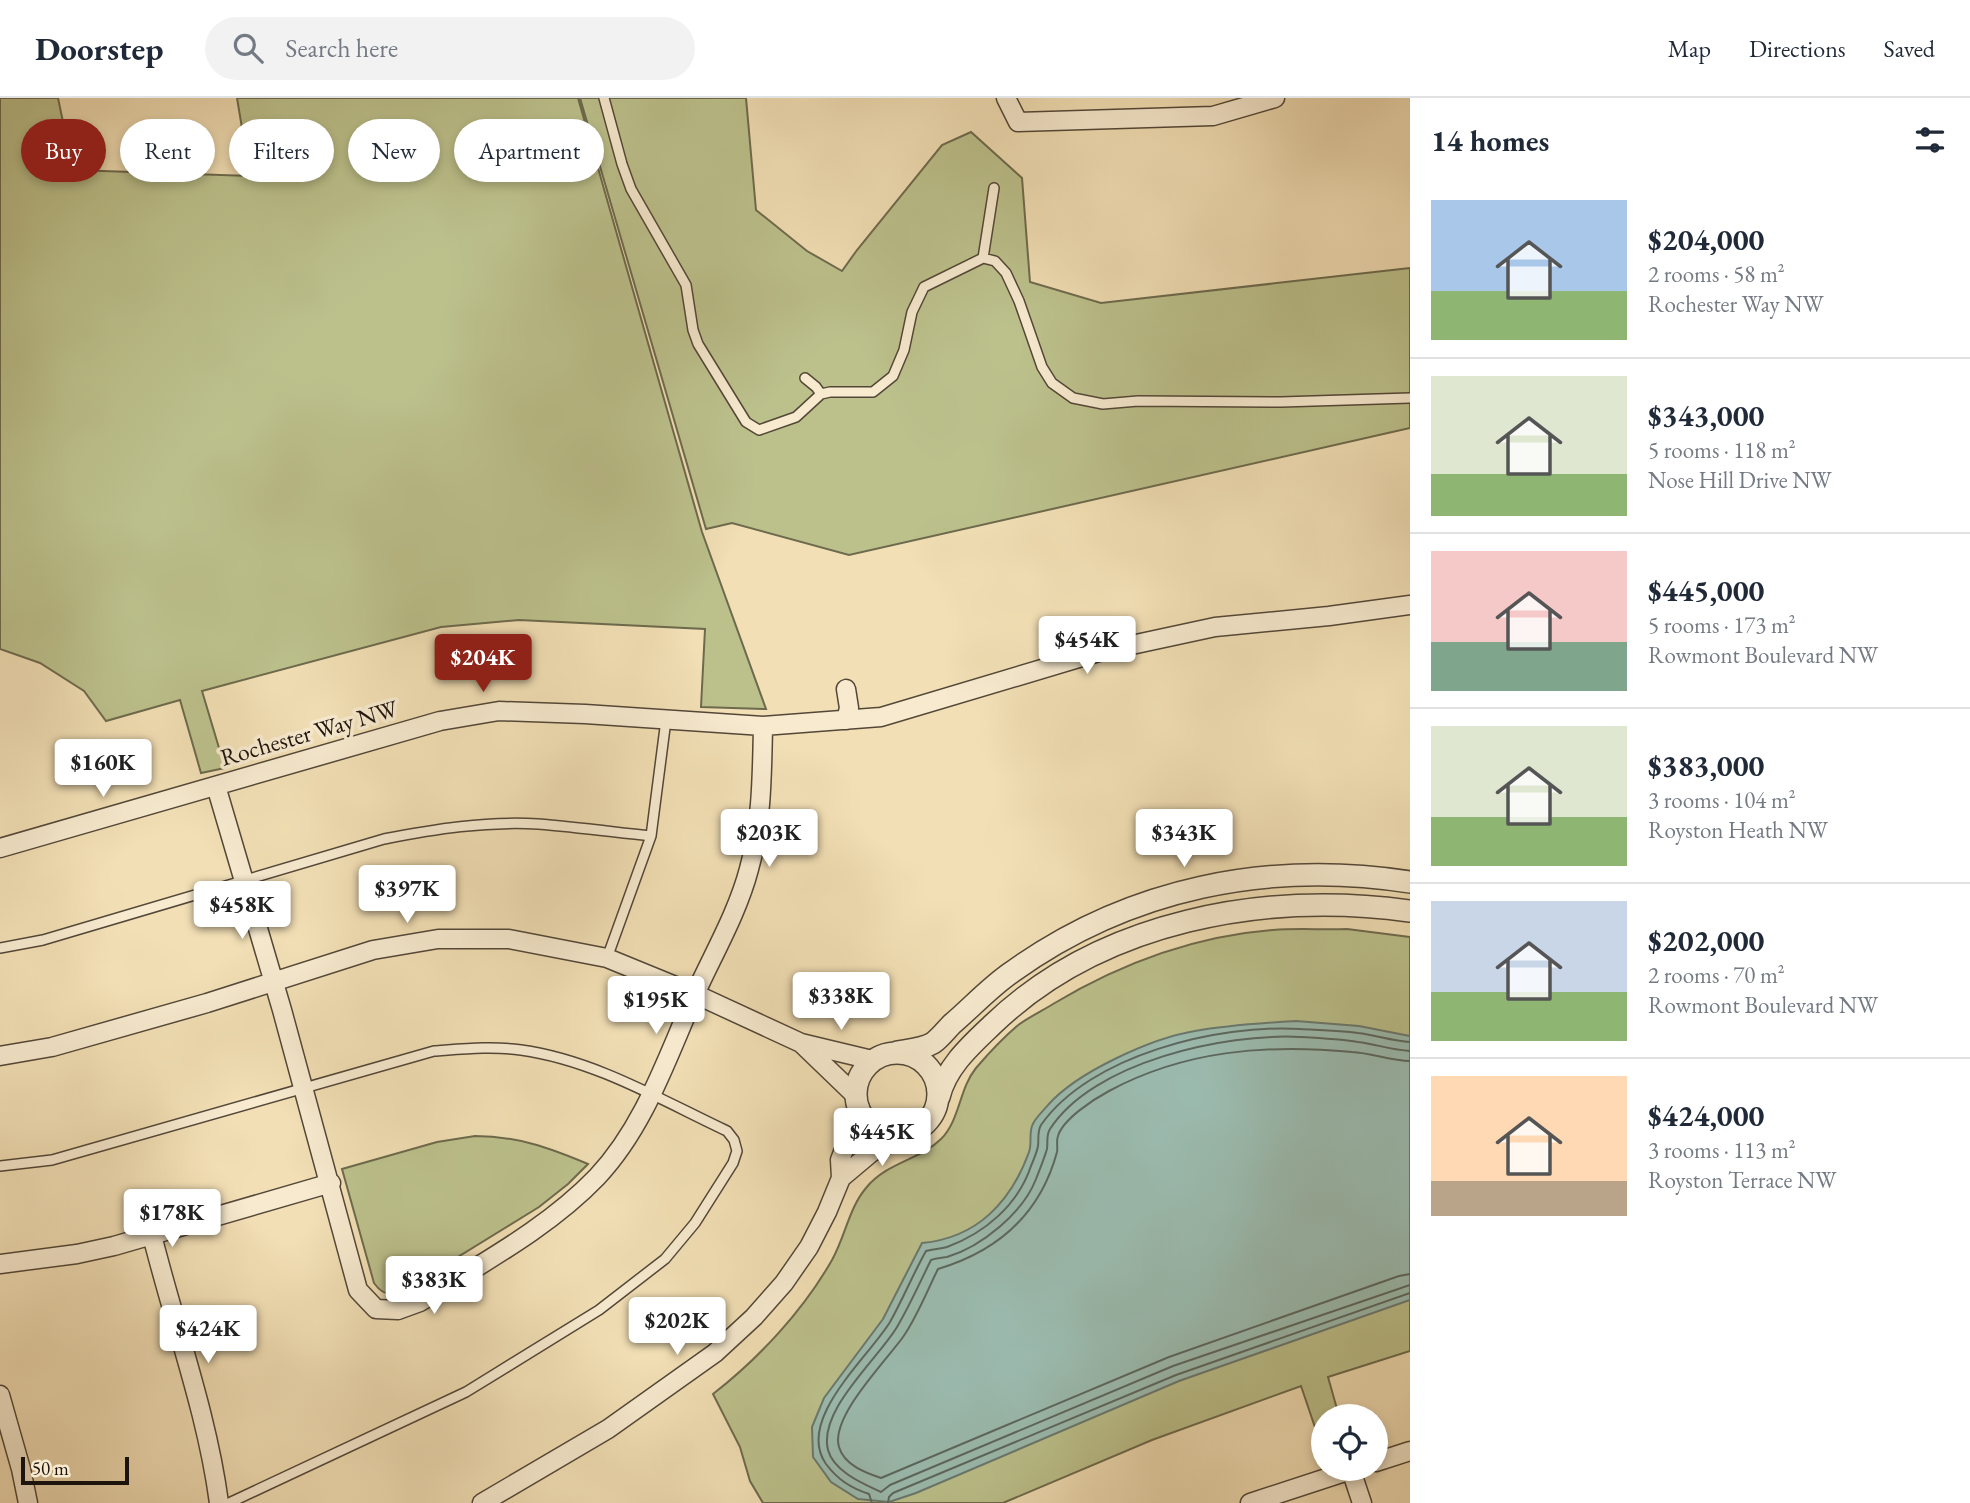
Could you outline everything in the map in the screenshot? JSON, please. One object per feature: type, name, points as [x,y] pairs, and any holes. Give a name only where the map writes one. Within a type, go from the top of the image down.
[{"type":"street","points":[[1006,98],[1018,122],[1213,116],[1275,98]]},
{"type":"street","name":"Rochester Way NW","points":[[0,848],[440,721],[499,711],[763,726],[881,716],[1099,652],[1215,627],[1410,605]]},
{"type":"street","points":[[846,689],[849,708],[846,720]]},
{"type":"street","points":[[216,786],[331,1183],[358,1290],[376,1309],[398,1310],[420,1302],[552,1217],[597,1177],[625,1142],[651,1095],[737,904],[750,868],[759,818],[763,726]]},
{"type":"street","points":[[841,1178],[840,1160],[858,1102],[857,1082],[872,1060],[884,1054],[933,1043],[992,987],[1066,936],[1141,903],[1184,891],[1272,876],[1350,876],[1410,882]]},
{"type":"street","points":[[482,1503],[608,1429],[715,1353],[754,1317],[784,1283],[809,1247],[841,1178],[872,1152],[929,1121],[947,1075],[962,1055],[1017,1002],[1068,968],[1120,943],[1184,922],[1254,909],[1294,905],[1352,905],[1410,911]]},
{"type":"street","points":[[0,1056],[52,1046],[274,982],[373,950],[438,939],[509,939],[607,958],[695,994],[801,1043],[872,1060]]},
{"type":"street","points":[[801,1043],[858,1102],[879,1131],[895,1136],[910,1133]]},
{"type":"street","points":[[897,1052],[922,1062],[930,1072],[939,1097]]},
{"type":"street","points":[[0,1264],[77,1254],[331,1183]]},
{"type":"street","points":[[152,1235],[195,1387],[219,1503]]},
{"type":"street","points":[[0,1395],[28,1503]]},
{"type":"street","points":[[1388,1458],[1410,1451]]},
{"type":"street","points":[[1250,1503],[1317,1481]]},
{"type":"street","points":[[1357,1481],[1362,1503]]},
{"type":"lane","points":[[604,98],[631,189],[686,285],[693,330],[698,344],[746,422],[759,430],[796,417],[821,394],[873,392],[893,376],[904,350],[912,312],[924,287],[983,258],[995,261],[1006,273],[1019,301],[1042,367],[1052,383],[1073,398],[1104,404],[1138,401],[1281,402],[1410,398]]},
{"type":"lane","points":[[983,258],[994,188]]},
{"type":"lane","points":[[805,378],[821,394]]},
{"type":"lane","points":[[607,958],[651,836],[666,720]]},
{"type":"lane","points":[[0,948],[43,940],[384,839],[430,830],[481,824],[537,824],[651,836]]},
{"type":"lane","points":[[0,1166],[52,1160],[434,1051],[472,1048],[521,1050],[570,1061],[614,1077],[727,1131],[734,1140],[737,1151],[733,1163],[695,1223],[665,1259],[599,1310],[466,1392],[229,1503]]},
{"type":"green space","points":[[0,98],[58,98],[62,119],[21,119],[21,182],[106,182],[106,171],[120,172],[120,182],[215,182],[215,175],[229,175],[229,182],[334,182],[334,119],[240,119],[237,98],[578,98],[584,119],[454,119],[454,182],[602,182],[702,532],[766,709],[701,707],[705,629],[519,620],[441,627],[202,691],[225,768],[201,773],[180,700],[106,721],[84,691],[40,663],[0,649]]},
{"type":"green space","points":[[580,98],[746,98],[756,210],[807,251],[842,271],[942,145],[971,132],[1022,178],[1030,282],[1101,303],[1410,268],[1410,428],[849,555],[732,523],[706,529],[604,180],[604,119],[586,119]]},
{"type":"green space","points":[[1282,929],[1347,929],[1410,937],[1410,1351],[1328,1377],[1336,1404],[1311,1404],[1311,1416],[1301,1386],[1152,1440],[1003,1503],[763,1503],[750,1481],[740,1447],[713,1394],[779,1333],[808,1297],[832,1260],[855,1204],[874,1179],[941,1139],[952,1123],[970,1076],[1001,1041],[1025,1020],[1105,976],[1159,954],[1215,938]]},
{"type":"green space","points":[[475,1136],[505,1138],[533,1144],[588,1164],[539,1207],[401,1292],[382,1292],[374,1283],[342,1169],[437,1142]]},
{"type":"water","points":[[1296,1021],[1359,1026],[1410,1036],[1410,1300],[1179,1381],[889,1502],[858,1499],[831,1482],[813,1457],[812,1427],[824,1398],[883,1319],[922,1243],[959,1234],[975,1225],[1002,1201],[1029,1152],[1033,1123],[1048,1105],[1077,1080],[1116,1058],[1158,1041],[1207,1029]]}]
